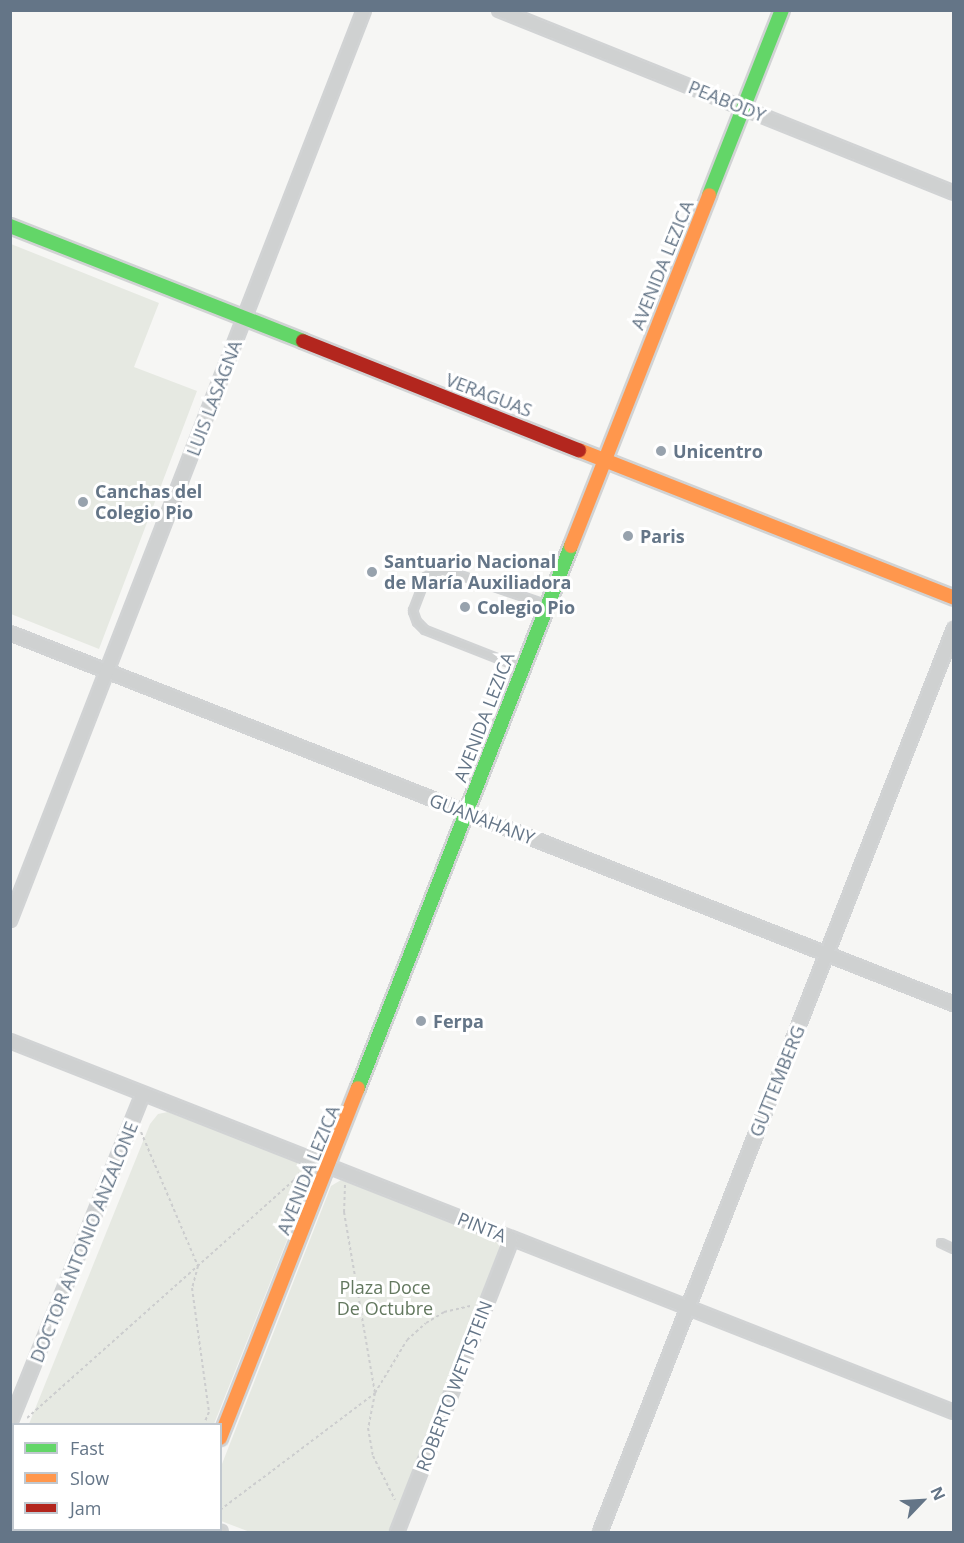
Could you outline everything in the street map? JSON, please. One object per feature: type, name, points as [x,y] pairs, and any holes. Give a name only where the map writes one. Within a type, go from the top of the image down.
[{"type":"street","name":"LUIS LASAGNA","points":[[10,920],[109,671],[364,10]]},
{"type":"street","name":"PEABODY","points":[[499,10],[954,193]]},
{"type":"street","name":"AVENIDA LEZICA","points":[[222,1433],[330,1167],[547,605],[782,10]]},
{"type":"street","name":"VERAGUAS","points":[[10,226],[954,598]]},
{"type":"street","name":"GUTTEMBERG","points":[[600,1533],[954,629]]},
{"type":"street","name":"GUANAHANY","points":[[10,633],[954,1004]]},
{"type":"street","name":"PINTA","points":[[10,1041],[954,1412]]},
{"type":"street","name":"DOCTOR ANTONIO ANZALONE","points":[[15,1423],[143,1094]]},
{"type":"street","name":"ROBERTO WETTSTEIN","points":[[397,1533],[512,1239]]},
{"type":"lane","points":[[523,668],[425,630],[417,622],[413,611],[426,577],[442,569],[547,605]]},
{"type":"lane","points":[[941,1244],[954,1249]]},
{"type":"path","points":[[135,1116],[198,1266],[192,1288],[209,1412],[205,1423]]},
{"type":"path","points":[[15,1423],[198,1266],[294,1180],[310,1159]]},
{"type":"path","points":[[345,1173],[344,1212],[375,1394]]},
{"type":"path","points":[[404,1514],[373,1456],[368,1428],[375,1394],[407,1340],[426,1323],[444,1312],[486,1305]]},
{"type":"path","points":[[222,1509],[375,1394]]},
{"type":"green space","name":"Canchas del Colegio Pio","points":[[11,244],[159,303],[134,367],[197,391],[99,649],[11,614]]},
{"type":"green space","points":[[168,1112],[305,1164],[314,1172],[214,1423],[29,1423],[150,1124],[158,1114]]},
{"type":"green space","name":"Plaza Doce De Octubre","points":[[341,1180],[493,1238],[500,1247],[499,1257],[391,1532],[250,1532],[222,1521],[222,1464],[331,1186]]},
{"type":"traffic: fast","points":[[709,195],[782,10]]},
{"type":"traffic: fast","points":[[10,226],[303,341]]},
{"type":"traffic: fast","points":[[358,1088],[571,546]]},
{"type":"traffic: slow","points":[[571,546],[709,195]]},
{"type":"traffic: slow","points":[[579,450],[954,598]]},
{"type":"traffic: slow","points":[[222,1433],[358,1088]]},
{"type":"traffic: jam","points":[[303,341],[579,450]]},
{"type":"place","name":"Unicentro","points":[[661,451]]},
{"type":"place","name":"Canchas del Colegio Pio","points":[[83,502]]},
{"type":"place","name":"Paris","points":[[628,536]]},
{"type":"place","name":"Santuario Nacional de María Auxiliadora","points":[[372,572]]},
{"type":"place","name":"Colegio Pio","points":[[465,607]]},
{"type":"place","name":"Ferpa","points":[[421,1021]]}]
